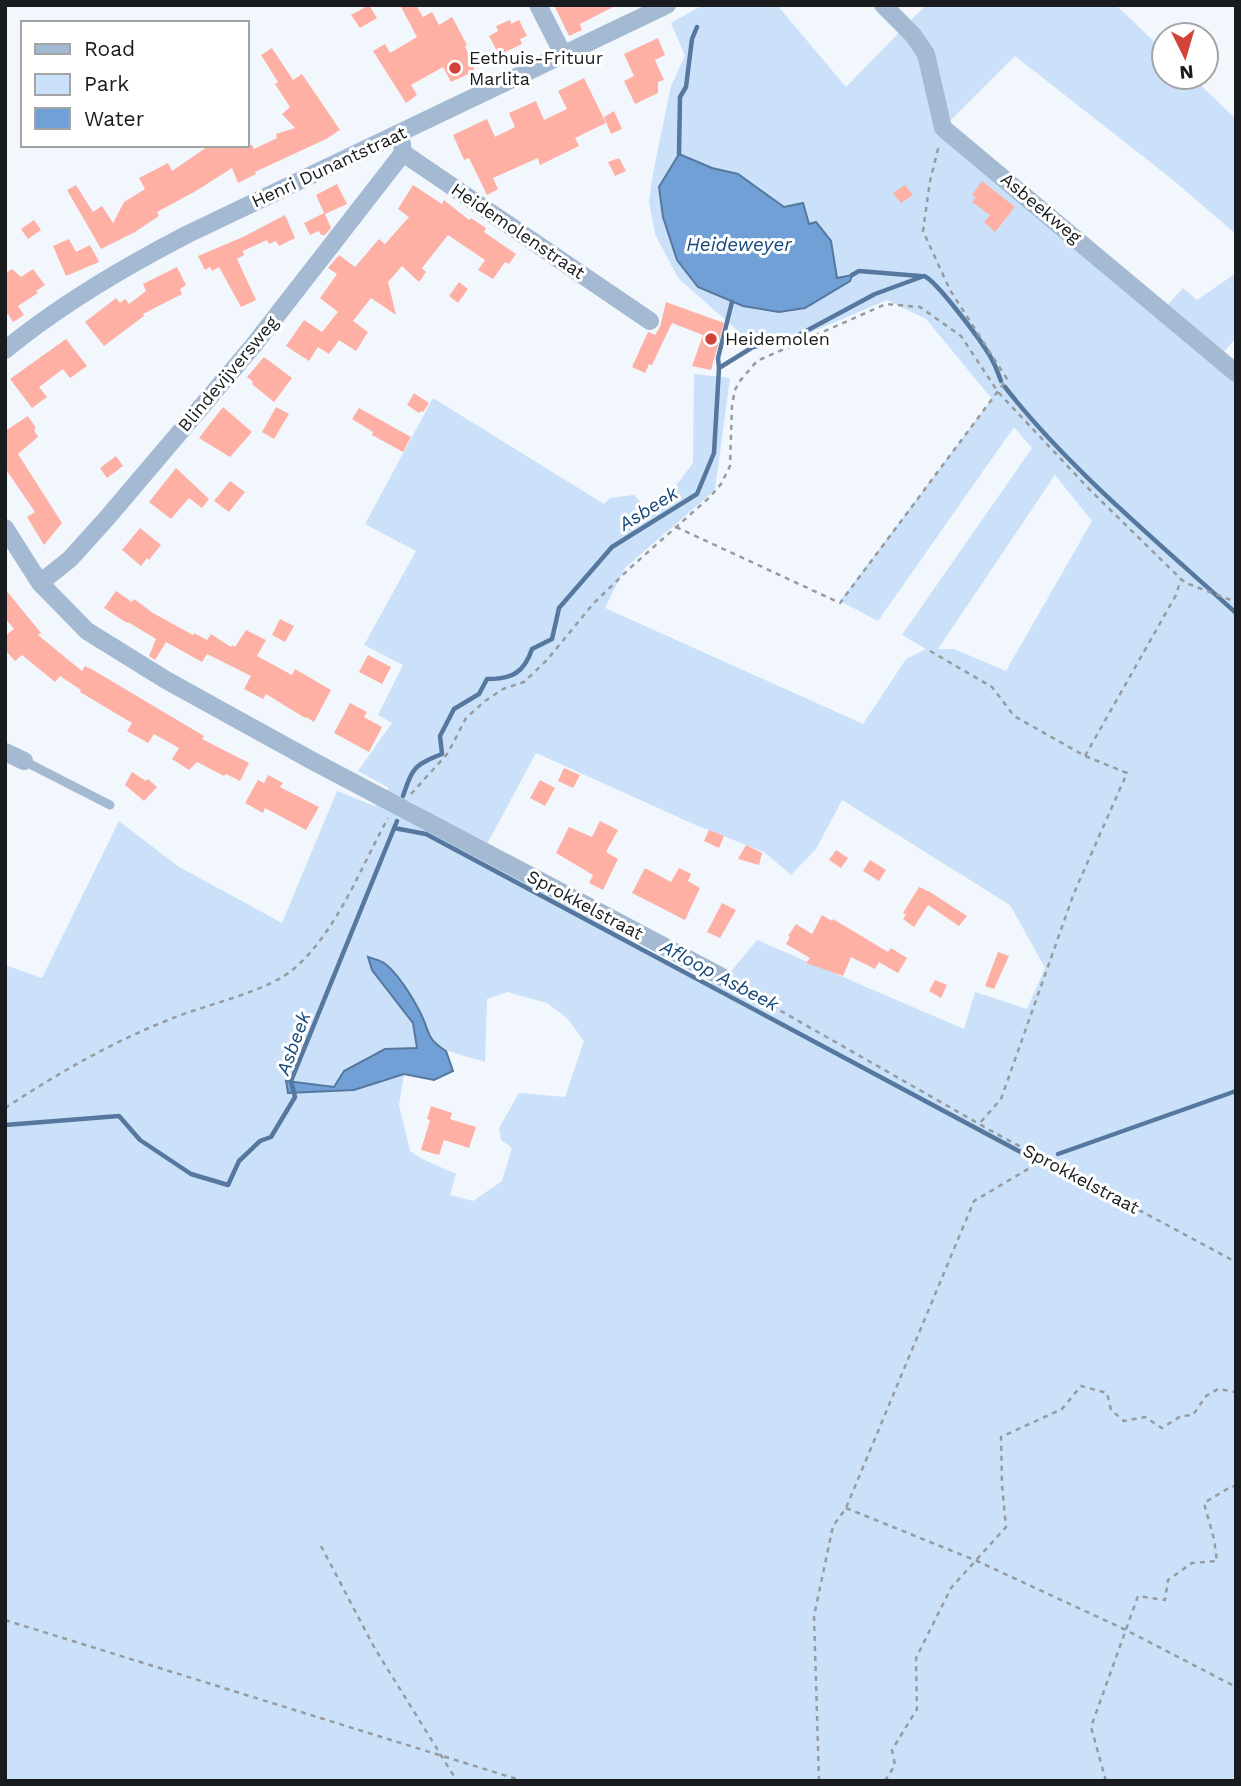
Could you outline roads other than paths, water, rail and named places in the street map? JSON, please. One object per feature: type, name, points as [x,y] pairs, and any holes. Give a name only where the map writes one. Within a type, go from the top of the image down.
[{"type":"street","points":[[538,5],[564,56]]},
{"type":"street","name":"Henri Dunantstraat","points":[[5,351],[64,306],[136,261],[188,233],[667,5]]},
{"type":"street","name":"Asbeekweg","points":[[887,10],[913,35],[926,54],[943,128],[1236,373]]},
{"type":"street","points":[[400,133],[403,153]]},
{"type":"street","name":"Heidemolenstraat","points":[[403,153],[650,321]]},
{"type":"street","name":"Blindevijversweg","points":[[40,583],[70,559],[107,518],[253,346],[403,153]]},
{"type":"street","name":"Sprokkelstraat","points":[[5,528],[40,583],[86,631],[166,680],[396,806],[722,977]]},
{"type":"street","points":[[5,751],[24,761]]},
{"type":"lane","points":[[24,761],[110,805]]},
{"type":"water","name":"Heideweyer","points":[[679,154],[712,168],[738,174],[784,207],[803,203],[809,224],[816,222],[831,241],[837,278],[852,275],[850,281],[805,308],[779,312],[743,306],[698,287],[677,260],[663,217],[659,187]]},
{"type":"water","points":[[368,957],[384,963],[399,979],[417,1006],[431,1038],[446,1051],[453,1071],[434,1080],[404,1074],[354,1090],[288,1093],[286,1081],[334,1087],[344,1071],[385,1049],[417,1048],[413,1023],[372,970]]},
{"type":"waterway","points":[[679,154],[680,97],[686,87],[692,39],[697,27]]},
{"type":"waterway","name":"Asbeek","points":[[852,275],[859,271],[920,276]]},
{"type":"waterway","name":"Asbeek","points":[[403,796],[416,768],[442,754],[440,736],[454,709],[479,694],[487,679],[503,678],[516,673],[525,664],[532,649],[552,639],[559,608],[612,547],[697,494],[714,453],[719,368],[753,347],[795,337],[875,294],[924,276],[948,299],[978,338],[992,359],[1001,381]]},
{"type":"waterway","points":[[719,368],[718,358],[732,302]]},
{"type":"waterway","name":"Asbeek","points":[[1005,387],[1085,476],[1236,613]]},
{"type":"waterway","name":"Asbeek","points":[[5,1125],[119,1116],[140,1140],[191,1174],[228,1185],[239,1161],[260,1141],[271,1137],[295,1097],[291,1081],[397,821]]},
{"type":"waterway","name":"Afloop Asbeek","points":[[394,828],[426,834],[1030,1157]]},
{"type":"waterway","name":"Afloop Asbeek","points":[[1058,1154],[1236,1091]]},
{"type":"place","name":"Eethuis-Frituur Marlita","points":[[455,68]]},
{"type":"place","name":"Heidemolen","points":[[711,339]]}]
